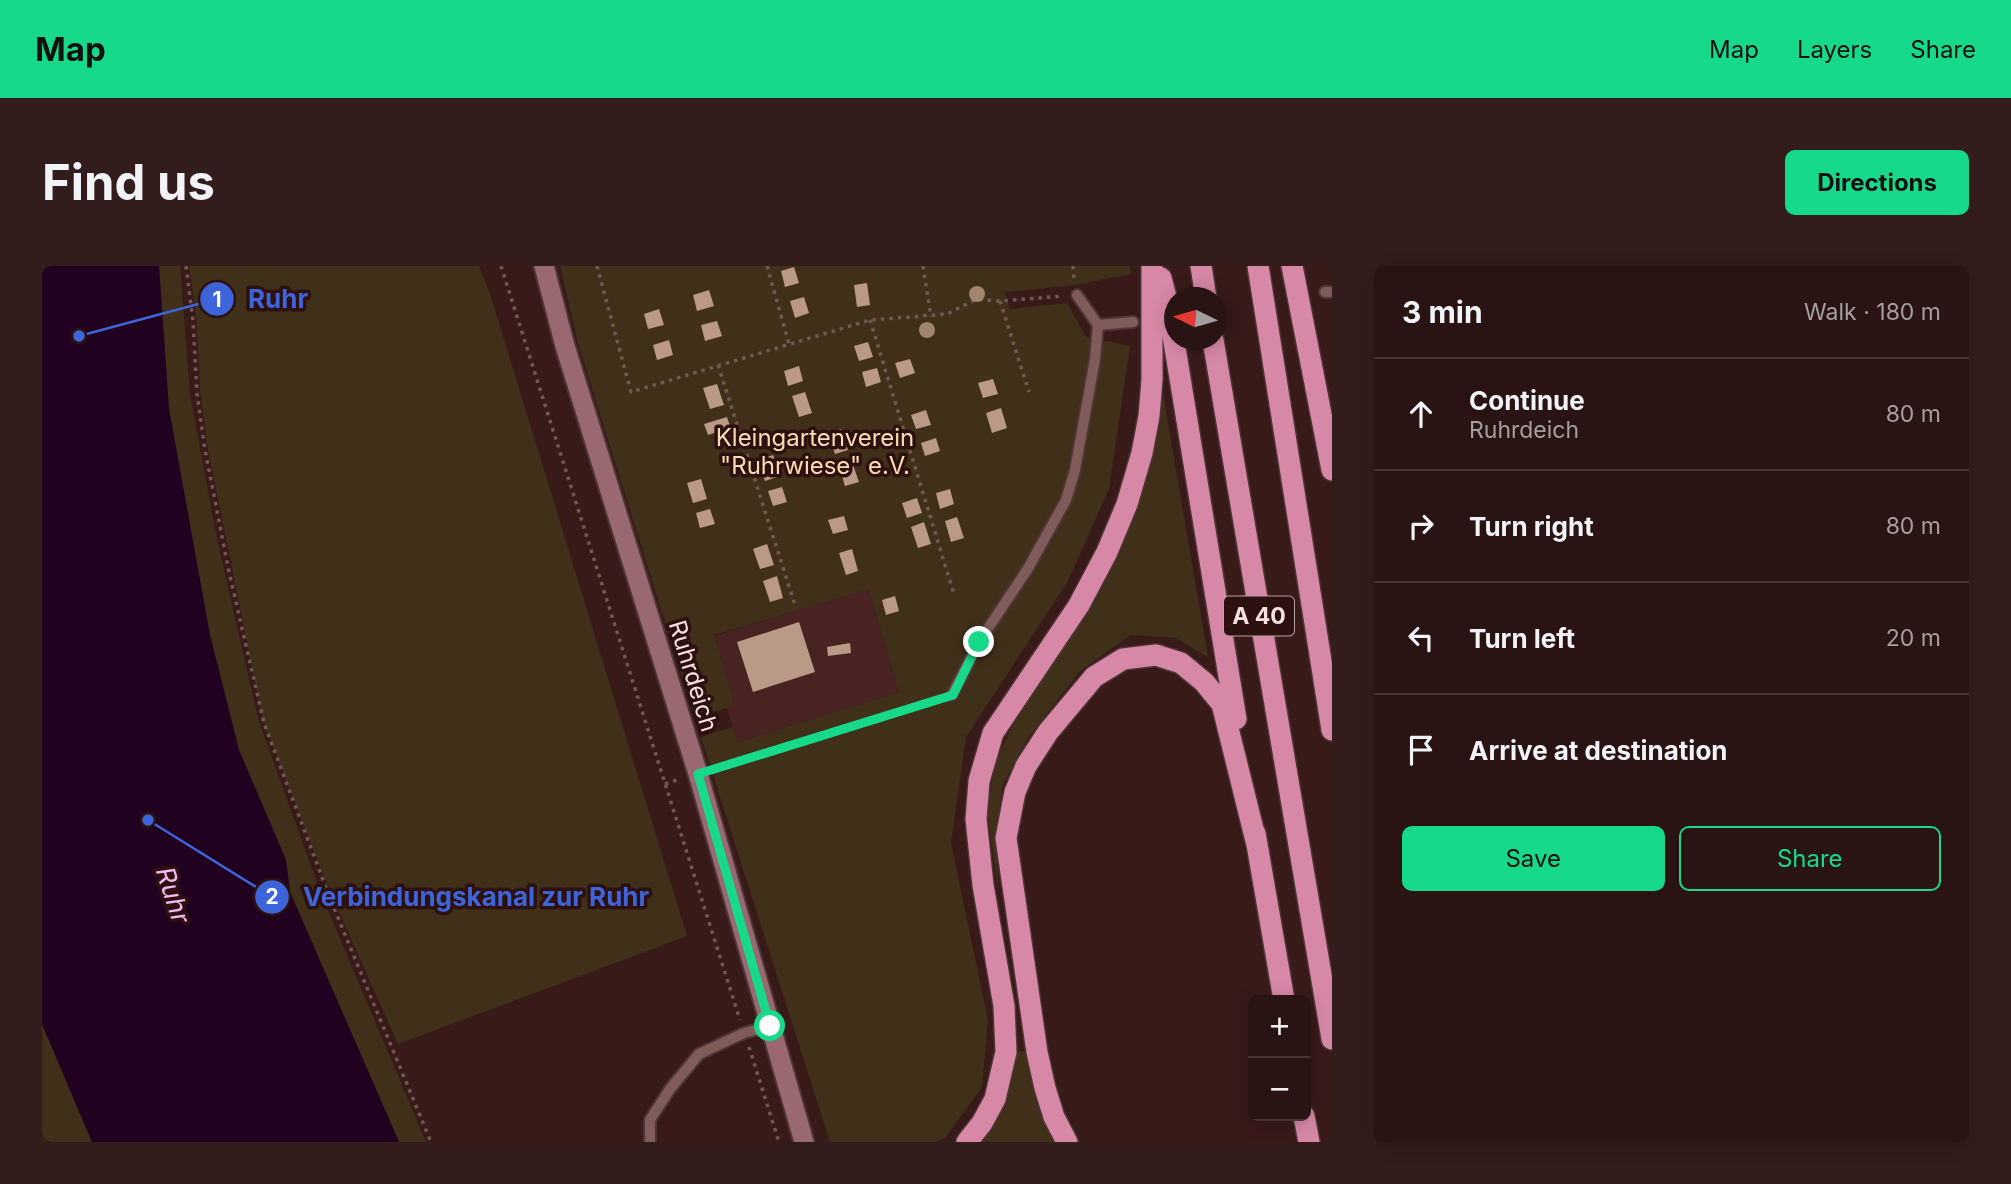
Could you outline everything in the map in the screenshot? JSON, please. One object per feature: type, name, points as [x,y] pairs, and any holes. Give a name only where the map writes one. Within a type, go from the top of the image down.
[{"type":"highway","points":[[967,1142],[982,1123],[995,1099],[1006,1052],[1004,1006],[976,819],[979,781],[993,733],[1079,605],[1107,552],[1127,505],[1149,416],[1152,380],[1152,266]]},
{"type":"highway","points":[[1157,266],[1168,305],[1283,995]]},
{"type":"highway","points":[[1201,266],[1204,287]]},
{"type":"highway","name":"A 40","points":[[1258,266],[1332,730]]},
{"type":"highway","points":[[1292,266],[1332,470]]},
{"type":"highway","name":"A 40","points":[[1215,350],[1332,1039]]},
{"type":"highway","points":[[1067,1142],[1054,1117],[1045,1088],[1006,838],[1015,792],[1026,766],[1048,732],[1094,677],[1123,659],[1156,655],[1181,663],[1205,682],[1222,704],[1257,845]]},
{"type":"highway","points":[[1305,1121],[1309,1142]]},
{"type":"main road","name":"Ruhrdeich","points":[[544,266],[565,346],[698,774],[804,1142]]},
{"type":"lane","points":[[953,695],[979,642],[1027,570],[1066,500],[1075,470],[1095,359],[1098,325],[1077,295]]},
{"type":"lane","points":[[1098,325],[1133,323]]},
{"type":"lane","points":[[650,1142],[650,1120],[670,1089],[699,1054],[744,1033],[770,1026]]},
{"type":"path","points":[[186,266],[193,321],[197,394],[205,450],[229,572],[264,723],[329,896],[431,1142]]},
{"type":"path","points":[[501,266],[779,1142]]},
{"type":"path","points":[[597,266],[631,392],[870,320],[947,314],[977,299],[1000,301],[1077,295]]},
{"type":"path","points":[[767,266],[789,344]]},
{"type":"path","points":[[923,266],[931,317]]},
{"type":"path","points":[[1000,301],[1029,392]]},
{"type":"path","points":[[870,320],[954,593]]},
{"type":"path","points":[[718,365],[796,608]]},
{"type":"path","points":[[665,784],[953,695]]},
{"type":"shaded area","points":[[869,588],[899,692],[737,742],[727,708],[734,701],[714,636]]},
{"type":"green space","points":[[159,266],[180,266],[190,394],[217,539],[259,722],[322,896],[426,1142],[399,1142],[290,892],[286,860],[239,750],[210,635],[169,409]]},
{"type":"green space","points":[[189,266],[479,266],[491,297],[687,936],[398,1044],[330,892],[263,721],[208,450]]},
{"type":"green space","name":"Kleingartenverein \"Ruhrwiese\" e.V.","points":[[560,266],[1130,266],[1131,274],[1075,285],[1005,292],[1010,309],[1067,303],[1086,337],[1130,346],[1109,489],[1068,581],[966,737],[951,843],[988,1020],[982,1087],[945,1138],[935,1142],[830,1142],[701,737],[732,727],[738,742],[899,692],[869,589],[714,635],[734,702],[727,708],[695,718],[579,347]]},
{"type":"green space","points":[[1163,393],[1208,657],[1176,638],[1130,635],[1080,671],[1028,738],[1002,787],[997,850],[998,890],[987,809],[996,760],[1028,693],[1099,587],[1141,495]]},
{"type":"green space","points":[[42,1024],[92,1142],[42,1142]]},
{"type":"green space","points":[[1025,1051],[1036,1098],[1054,1142],[980,1142],[1004,1100],[1016,1052]]},
{"type":"water","points":[[42,266],[159,266],[169,409],[210,635],[239,750],[286,860],[290,892],[399,1142],[92,1142],[42,1024]]},
{"type":"building","points":[[794,267],[799,283],[785,287],[781,271]]},
{"type":"building","points":[[867,283],[870,305],[857,307],[854,285]]},
{"type":"building","points":[[709,290],[714,306],[697,311],[693,295]]},
{"type":"building","points":[[804,297],[809,313],[795,318],[790,301]]},
{"type":"building","points":[[659,309],[664,325],[648,329],[644,314]]},
{"type":"building","points":[[717,321],[722,336],[705,341],[701,325]]},
{"type":"building","points":[[669,340],[673,355],[657,360],[653,345]]},
{"type":"building","points":[[868,342],[873,357],[859,361],[854,346]]},
{"type":"building","points":[[910,359],[915,373],[900,378],[895,363]]},
{"type":"building","points":[[799,366],[803,381],[788,386],[784,371]]},
{"type":"building","points":[[877,368],[881,382],[866,387],[862,372]]},
{"type":"building","points":[[993,379],[998,394],[983,398],[978,383]]},
{"type":"building","points":[[717,384],[724,405],[710,409],[703,388]]},
{"type":"building","points":[[805,392],[812,413],[799,417],[792,396]]},
{"type":"building","points":[[1001,408],[1007,428],[992,433],[986,413]]},
{"type":"building","points":[[926,410],[931,425],[916,429],[911,415]]},
{"type":"building","points":[[727,417],[732,432],[718,436],[717,432],[708,435],[704,424]]},
{"type":"building","points":[[841,429],[848,450],[835,454],[828,433]]},
{"type":"building","points":[[936,438],[940,451],[925,456],[921,443]]},
{"type":"building","points":[[773,455],[780,476],[765,481],[758,460]]},
{"type":"building","points":[[852,462],[859,482],[845,486],[839,466]]},
{"type":"building","points":[[701,479],[707,499],[693,503],[687,483]]},
{"type":"building","points":[[782,487],[787,502],[773,506],[768,491]]},
{"type":"building","points":[[950,489],[954,504],[940,509],[936,493]]},
{"type":"building","points":[[917,498],[922,513],[907,518],[902,503]]},
{"type":"building","points":[[710,509],[715,524],[700,528],[696,513]]},
{"type":"building","points":[[844,516],[848,530],[833,534],[828,520]]},
{"type":"building","points":[[957,517],[964,538],[951,542],[945,521]]},
{"type":"building","points":[[924,522],[931,544],[918,548],[911,527]]},
{"type":"building","points":[[767,544],[774,565],[760,569],[753,549]]},
{"type":"building","points":[[852,549],[858,571],[846,575],[839,553]]},
{"type":"building","points":[[777,576],[783,598],[770,602],[763,581]]},
{"type":"building","points":[[895,596],[899,611],[886,615],[882,600]]},
{"type":"building","points":[[799,622],[815,672],[753,692],[737,642]]},
{"type":"building","points":[[850,643],[851,653],[828,656],[827,647]]},
{"type":"place","name":"Ruhr","points":[[79,336]]},
{"type":"place","name":"Verbindungskanal zur Ruhr","points":[[148,820]]},
{"type":"route","points":[[770,1026],[698,774],[953,695],[979,642]]}]
